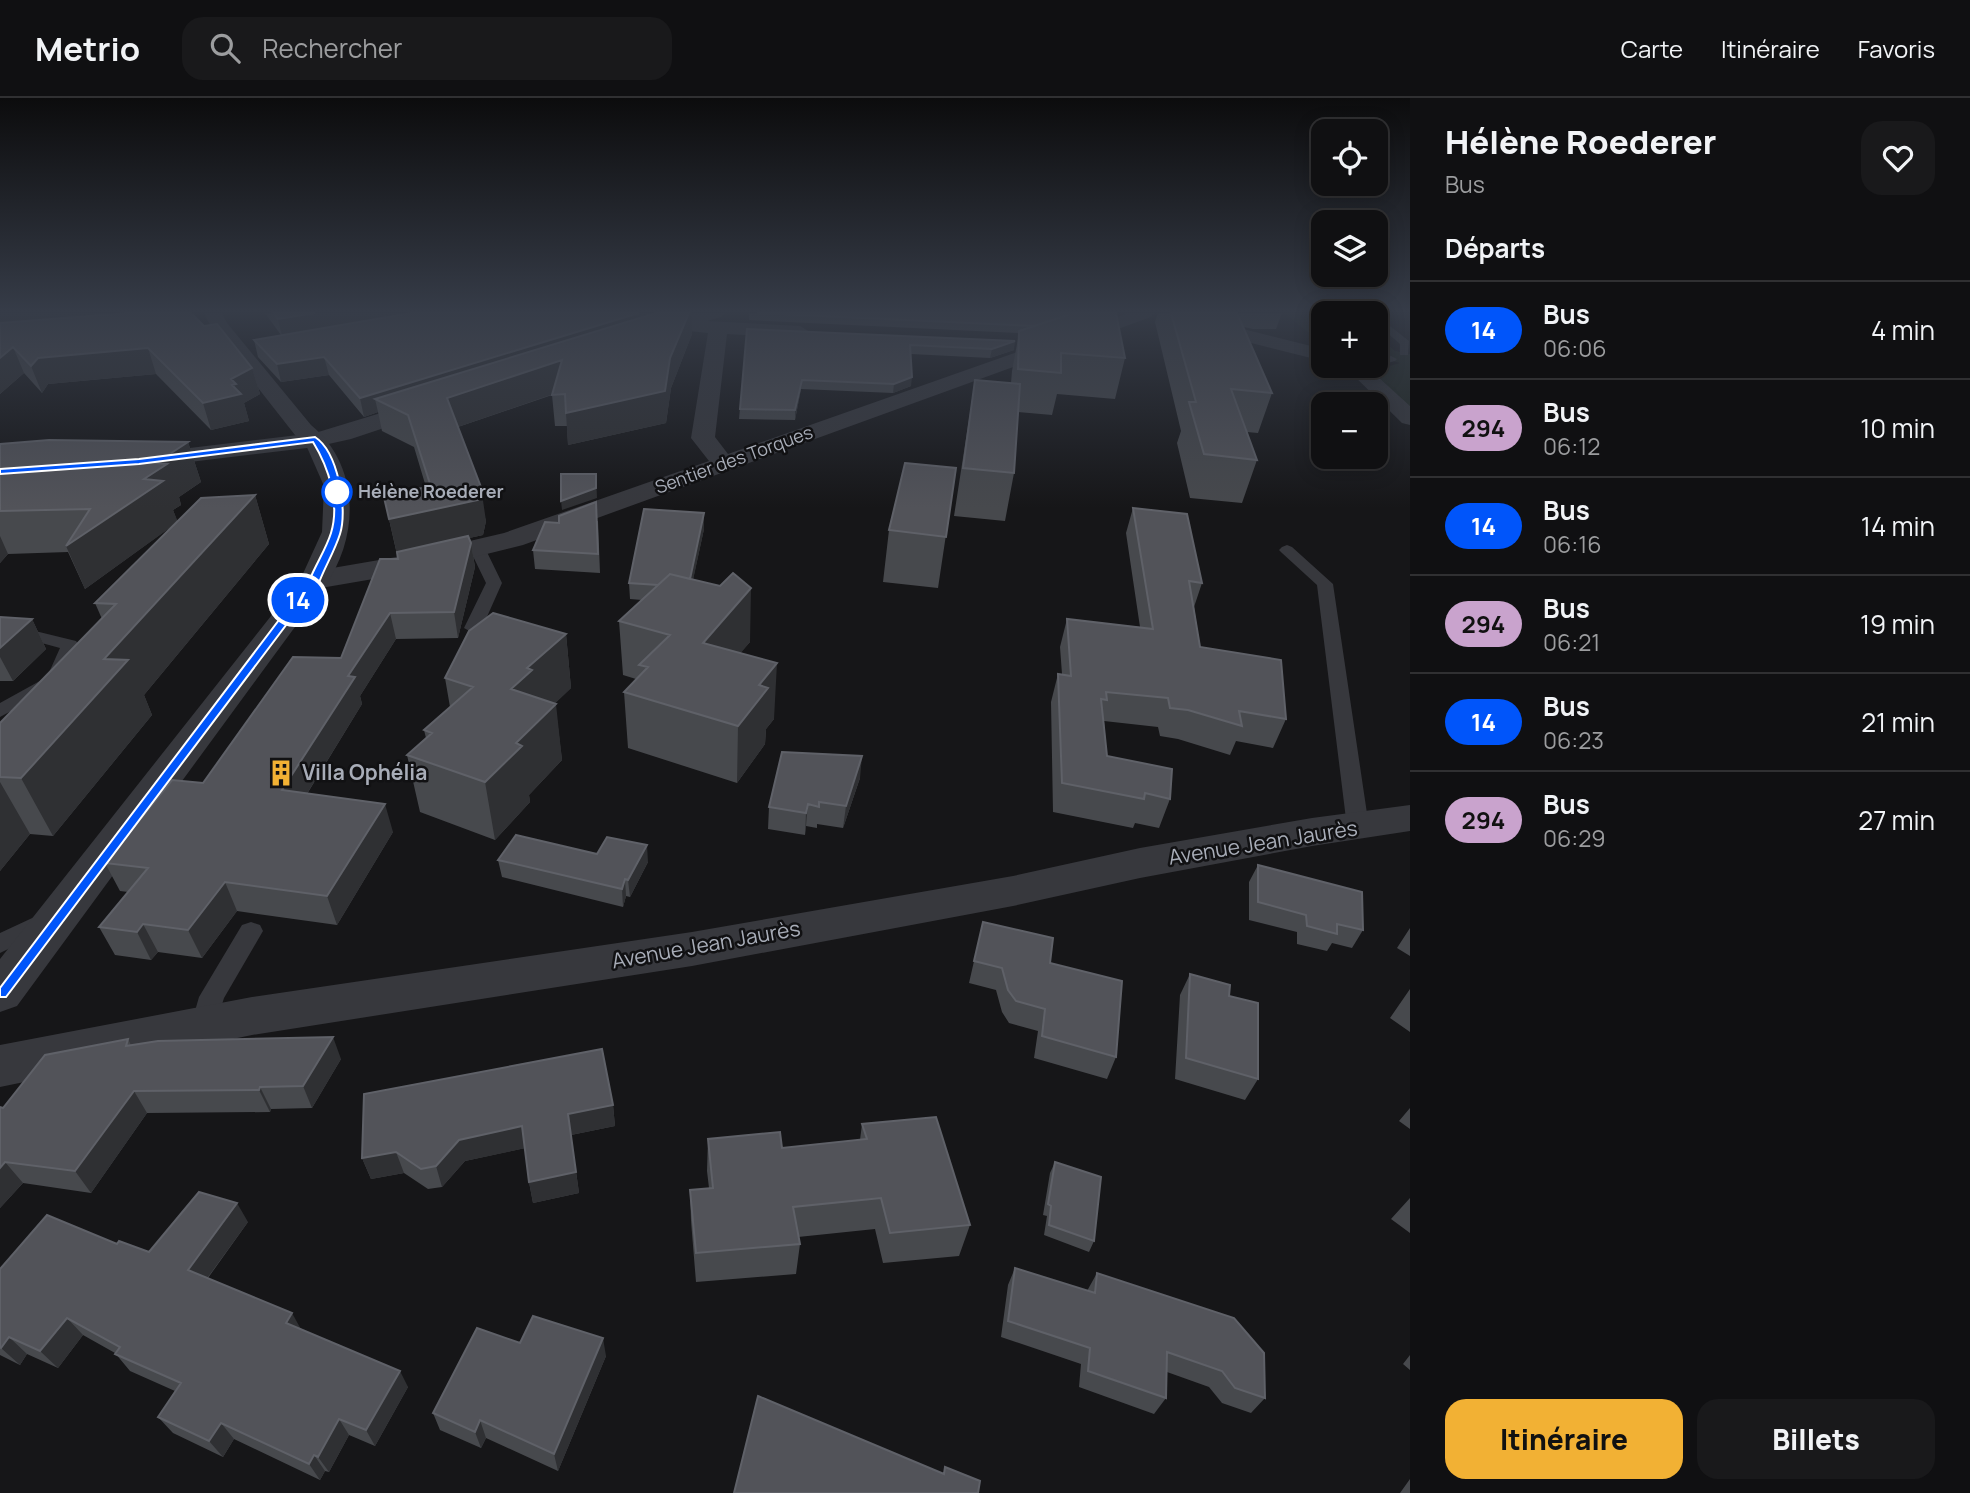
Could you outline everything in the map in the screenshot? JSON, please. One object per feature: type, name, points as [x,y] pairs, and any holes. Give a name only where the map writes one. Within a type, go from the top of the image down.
[{"type":"street","points":[[0,993],[314,580],[336,532],[337,486],[325,454],[303,430],[270,378]]},
{"type":"street","points":[[710,378],[703,438],[724,464]]},
{"type":"street","name":"Sentier des Torques","points":[[314,580],[414,563],[513,539],[960,378]]},
{"type":"street","points":[[1373,378],[1410,418]]},
{"type":"street","points":[[111,463],[315,440],[343,434],[450,399]]},
{"type":"street","name":"Avenue Jean Jaurès","points":[[0,1066],[252,1016],[705,946],[1013,891],[1312,832],[1410,818]]},
{"type":"lane","points":[[473,628],[494,583],[477,548]]},
{"type":"lane","points":[[1287,550],[1325,583],[1357,827]]},
{"type":"lane","points":[[0,633],[27,634],[70,645],[55,680],[0,711]]},
{"type":"lane","points":[[0,944],[60,913]]},
{"type":"lane","points":[[204,1025],[212,997],[251,931]]},
{"type":"shaded area","points":[[1374,378],[1410,378],[1410,413]]},
{"type":"building","points":[[178,378],[233,378],[236,384],[232,385],[241,394],[203,403]]},
{"type":"building","points":[[343,378],[425,378],[360,398]]},
{"type":"building","points":[[443,378],[507,378],[447,398],[481,487],[478,500],[389,519],[383,493],[431,487],[408,415],[375,399]]},
{"type":"building","points":[[557,378],[667,378],[665,391],[566,413],[565,394],[552,395]]},
{"type":"building","points":[[743,378],[909,378],[894,384],[802,380],[795,410],[740,409]]},
{"type":"building","points":[[1189,378],[1265,378],[1272,393],[1231,389],[1257,460],[1204,454],[1189,402],[1196,402]]},
{"type":"building","points":[[975,380],[1020,384],[1014,473],[963,468]]},
{"type":"building","points":[[49,440],[188,442],[156,463],[167,464],[144,479],[163,481],[66,546],[90,509],[0,511],[0,444]]},
{"type":"building","points":[[905,463],[956,468],[946,537],[889,530]]},
{"type":"building","points":[[561,474],[596,474],[596,488],[561,501]]},
{"type":"building","points":[[255,495],[104,659],[128,660],[21,778],[0,777],[0,723],[116,604],[95,603],[201,498]]},
{"type":"building","points":[[596,502],[598,554],[533,550],[545,522],[559,523],[559,516]]},
{"type":"building","points":[[1133,508],[1187,514],[1202,583],[1189,581],[1200,647],[1281,660],[1286,719],[1239,711],[1242,726],[1188,710],[1170,708],[1168,698],[1106,692],[1107,700],[1101,699],[1107,756],[1172,769],[1170,799],[1145,793],[1144,799],[1062,783],[1058,674],[1071,676],[1067,619],[1153,629]]},
{"type":"building","points":[[644,509],[704,513],[690,579],[670,574],[658,585],[629,583]]},
{"type":"building","points":[[468,536],[471,543],[454,612],[390,613],[348,676],[355,677],[282,790],[385,804],[327,896],[225,882],[188,930],[143,924],[137,932],[99,927],[148,868],[105,863],[172,780],[203,783],[293,657],[341,658],[380,559],[398,559],[397,552]]},
{"type":"building","points":[[733,573],[751,588],[703,643],[777,663],[759,685],[768,688],[738,726],[624,692],[648,667],[639,665],[670,635],[619,621],[670,574],[720,586]]},
{"type":"building","points":[[493,613],[566,634],[527,668],[532,670],[511,689],[556,704],[516,743],[522,746],[485,782],[407,755],[432,733],[424,730],[473,687],[445,678],[469,631]]},
{"type":"building","points":[[0,617],[32,619],[0,648]]},
{"type":"building","points":[[782,752],[862,756],[846,806],[819,802],[819,807],[808,804],[806,813],[769,807]]},
{"type":"building","points":[[516,835],[597,854],[607,837],[647,845],[628,880],[625,879],[622,889],[498,860]]},
{"type":"building","points":[[1258,865],[1362,892],[1363,930],[1337,924],[1337,934],[1307,926],[1306,915],[1258,902]]},
{"type":"building","points":[[983,922],[1053,938],[1050,963],[1122,981],[1116,1057],[1042,1036],[1045,1009],[1016,1001],[1008,990],[1002,968],[974,961]]},
{"type":"building","points":[[1190,974],[1230,985],[1229,996],[1258,1003],[1258,1079],[1186,1058]]},
{"type":"building","points":[[333,1037],[303,1086],[260,1087],[259,1090],[134,1091],[75,1171],[5,1162],[0,1168],[0,1107],[3,1108],[45,1055],[128,1039],[126,1046],[158,1041]]},
{"type":"building","points":[[602,1049],[613,1105],[568,1114],[576,1172],[529,1182],[522,1126],[459,1140],[436,1166],[421,1169],[396,1152],[362,1158],[364,1094]]},
{"type":"building","points":[[936,1117],[970,1225],[890,1233],[881,1198],[793,1207],[800,1244],[696,1253],[690,1190],[713,1188],[708,1139],[780,1132],[782,1148],[867,1139],[862,1124]]},
{"type":"building","points":[[1055,1162],[1101,1177],[1094,1241],[1049,1225],[1051,1206],[1048,1204]]},
{"type":"building","points":[[199,1192],[237,1203],[188,1270],[292,1313],[286,1323],[400,1371],[366,1430],[339,1419],[318,1457],[314,1455],[309,1464],[221,1423],[209,1441],[158,1417],[181,1383],[115,1354],[120,1347],[67,1318],[40,1351],[9,1337],[0,1347],[0,1269],[47,1215],[117,1244],[119,1241],[149,1252]]},
{"type":"building","points":[[1015,1268],[1095,1293],[1097,1273],[1234,1318],[1264,1353],[1265,1398],[1235,1388],[1222,1371],[1167,1352],[1166,1398],[1088,1371],[1090,1348],[1008,1321]]},
{"type":"building","points":[[533,1316],[603,1338],[554,1454],[480,1420],[475,1432],[433,1413],[477,1328],[520,1343]]},
{"type":"building","points":[[758,1396],[944,1474],[945,1467],[980,1481],[978,1493],[734,1493]]},
{"type":"bus line","name":"14","points":[[0,472],[139,461],[315,440],[325,454],[337,486],[336,532],[314,580],[0,993]]},
{"type":"place","name":"Hélène Roederer","points":[[337,492]]},
{"type":"place","name":"Villa Ophélia","points":[[281,773]]}]
